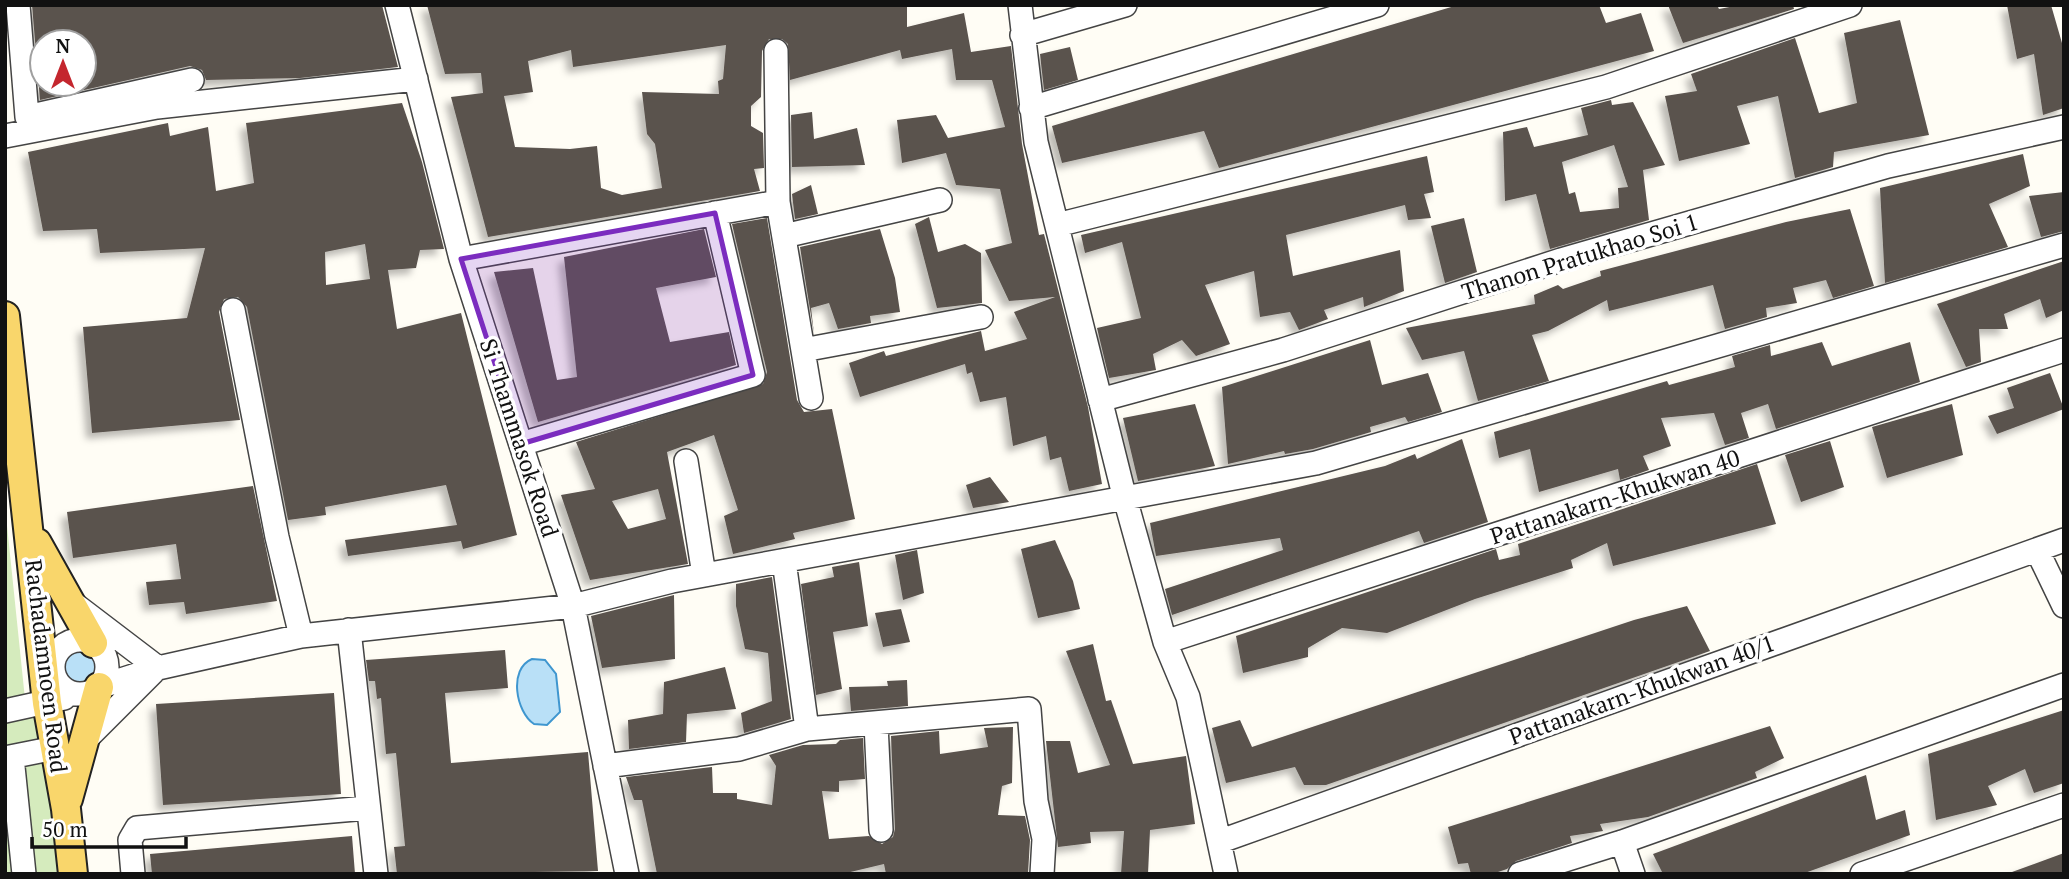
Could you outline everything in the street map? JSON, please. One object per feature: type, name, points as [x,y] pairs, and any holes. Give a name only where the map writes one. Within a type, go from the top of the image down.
[{"type":"main road","name":"Rachadamnoen Road","points":[[5,316],[13,461],[29,524],[47,703],[66,808],[73,874]]},
{"type":"main road","name":"Rachadamnoen Road","points":[[29,524],[68,600],[82,642]]},
{"type":"main road","name":"Rachadamnoen Road","points":[[66,808],[83,742],[88,691]]},
{"type":"street","points":[[18,5],[27,117],[192,80]]},
{"type":"street","name":"Si Thammasok Road","points":[[397,5],[461,259],[573,606],[627,874]]},
{"type":"street","points":[[1020,5],[1036,142],[1125,499],[1165,642],[1188,696],[1226,874]]},
{"type":"street","points":[[1022,35],[1125,5]]},
{"type":"street","points":[[1031,108],[1377,5]]},
{"type":"street","points":[[1057,226],[1606,87],[1850,5]]},
{"type":"street","points":[[776,51],[778,202],[811,398]]},
{"type":"street","points":[[5,136],[157,107],[416,79]]},
{"type":"street","name":"Thanon Pratukhao Soi 1","points":[[1100,400],[1283,350],[1561,260],[1888,166],[2064,127]]},
{"type":"street","points":[[784,236],[940,200]]},
{"type":"street","points":[[461,259],[778,202]]},
{"type":"street","points":[[521,444],[753,375],[715,213]]},
{"type":"street","points":[[8,707],[47,703],[158,668],[301,636],[573,606],[704,575],[1316,463],[2064,245]]},
{"type":"street","points":[[233,310],[276,537],[301,636]]},
{"type":"street","points":[[803,350],[981,317]]},
{"type":"street","name":"Pattanakarn-Khukwan 40","points":[[1165,642],[2064,350]]},
{"type":"street","points":[[686,461],[704,575]]},
{"type":"street","name":"Pattanakarn-Khukwan 40/1","points":[[1221,841],[2064,540]]},
{"type":"street","points":[[2037,550],[2064,606]]},
{"type":"street","points":[[784,561],[807,729]]},
{"type":"street","points":[[68,600],[158,668]]},
{"type":"street","points":[[349,630],[376,874]]},
{"type":"street","points":[[41,642],[82,642],[100,648],[108,663],[108,672],[88,691]]},
{"type":"street","points":[[88,691],[63,688],[54,675],[58,651],[82,642],[158,668]]},
{"type":"street","points":[[83,742],[158,668]]},
{"type":"street","points":[[1520,874],[1622,842],[2064,685]]},
{"type":"street","points":[[605,766],[739,749],[807,729],[1029,709],[1036,801],[1044,839],[1042,874]]},
{"type":"street","points":[[876,724],[881,830]]},
{"type":"street","points":[[24,874],[9,758],[55,748]]},
{"type":"street","points":[[1862,874],[2064,805]]},
{"type":"street","points":[[133,874],[130,841],[137,828],[367,808]]},
{"type":"street","points":[[1622,842],[1633,874]]},
{"type":"highlighted area","points":[[715,213],[753,375],[521,444],[461,259]]},
{"type":"green space","points":[[5,506],[25,699],[5,702]]},
{"type":"green space","points":[[47,703],[73,874],[5,874],[5,711]]},
{"type":"water","points":[[81,650],[93,655],[98,667],[93,679],[81,684],[69,679],[64,667],[69,655]]},
{"type":"water","points":[[532,659],[545,660],[556,674],[560,712],[547,725],[534,724],[519,701],[517,681],[524,664]]},
{"type":"building","points":[[32,5],[382,5],[398,67],[300,78],[206,80],[202,70],[190,66],[98,87],[98,28],[34,28]]},
{"type":"building","points":[[427,5],[907,5],[907,27],[964,13],[971,52],[1011,46],[1022,144],[1039,235],[1044,234],[1088,407],[1102,484],[1069,491],[1061,457],[1050,460],[1046,436],[1013,446],[1006,397],[980,402],[972,372],[967,374],[965,364],[860,397],[849,363],[884,351],[886,356],[981,331],[985,351],[1027,339],[1014,312],[1055,297],[1009,301],[985,250],[1012,243],[1000,189],[956,185],[946,153],[902,163],[897,120],[936,115],[948,138],[1005,127],[992,80],[956,80],[952,49],[902,59],[900,50],[790,80],[788,44],[782,39],[769,39],[762,51],[761,97],[751,106],[751,126],[763,133],[764,168],[754,169],[760,191],[488,237],[451,97],[483,93],[481,73],[445,74]],"holes":[[[726,45],[723,79],[718,81],[719,94],[642,92],[647,134],[655,144],[662,188],[622,195],[601,188],[597,146],[570,149],[515,147],[504,96],[533,92],[528,61],[571,50],[573,67]]]},
{"type":"building","points":[[1458,5],[1599,5],[1606,23],[1641,13],[1654,51],[1219,168],[1204,131],[1062,163],[1052,126]]},
{"type":"building","points":[[1668,5],[1717,5],[1719,9],[1740,5],[1793,5],[1794,9],[1683,43]]},
{"type":"building","points":[[2007,5],[2051,5],[2064,50],[2064,108],[2043,115],[2034,54],[2017,59]]},
{"type":"building","points":[[1900,20],[1929,135],[1834,152],[1833,167],[1795,178],[1778,96],[1737,106],[1750,144],[1679,161],[1665,96],[1697,91],[1691,74],[1795,38],[1819,113],[1857,103],[1844,33]]},
{"type":"building","points":[[1070,47],[1078,80],[1044,90],[1040,54]]},
{"type":"building","points":[[1611,100],[1612,105],[1633,102],[1665,165],[1643,170],[1649,220],[1550,249],[1536,194],[1505,201],[1503,132],[1527,127],[1534,147],[1588,135],[1581,108]],"holes":[[[1614,145],[1628,187],[1618,188],[1619,208],[1580,212],[1575,192],[1569,194],[1562,162]]]},
{"type":"building","points":[[402,103],[422,162],[444,249],[420,250],[416,268],[388,270],[397,329],[461,313],[517,535],[463,549],[461,541],[348,556],[345,540],[457,525],[446,485],[325,507],[326,515],[288,520],[247,307],[238,297],[224,299],[219,312],[240,420],[92,433],[83,327],[187,318],[205,248],[100,253],[97,229],[43,231],[28,152],[168,123],[170,136],[208,127],[216,191],[254,183],[246,123]],"holes":[[[365,244],[370,279],[326,285],[325,252]]]},
{"type":"building","points":[[812,112],[814,139],[857,128],[865,165],[792,167],[791,115]]},
{"type":"building","points":[[2023,154],[2030,186],[1989,204],[2008,247],[1885,283],[1880,188]]},
{"type":"building","points":[[1427,156],[1434,192],[1424,194],[1431,218],[1408,220],[1405,205],[1286,235],[1293,276],[1400,250],[1404,291],[1364,307],[1363,297],[1324,310],[1328,319],[1299,330],[1290,312],[1260,317],[1254,271],[1205,285],[1230,344],[1196,356],[1182,340],[1153,354],[1156,370],[1109,378],[1097,328],[1141,318],[1122,242],[1085,253],[1081,235]]},
{"type":"building","points":[[811,185],[818,214],[795,219],[792,194]]},
{"type":"building","points":[[2064,192],[2064,231],[2041,237],[2029,196]]},
{"type":"building","points":[[1850,209],[1874,286],[1833,298],[1826,280],[1793,288],[1797,303],[1766,308],[1767,317],[1725,329],[1713,285],[1609,311],[1607,300],[1548,331],[1532,335],[1549,381],[1478,401],[1464,351],[1422,360],[1406,328],[1535,304],[1534,295],[1558,285],[1563,289],[1601,276],[1600,271],[1786,222]]},
{"type":"building","points":[[929,217],[938,252],[965,244],[981,253],[982,303],[937,308],[915,224]]},
{"type":"building","points":[[767,218],[797,400],[804,412],[832,409],[855,519],[793,533],[795,539],[733,554],[724,516],[738,510],[714,435],[667,452],[688,564],[590,580],[561,495],[595,489],[576,442],[763,384],[767,372],[732,224]],"holes":[[[658,489],[666,519],[628,529],[612,501]]]},
{"type":"building","points":[[1464,218],[1477,272],[1445,283],[1431,226]]},
{"type":"building","points":[[704,229],[716,277],[656,288],[670,342],[729,332],[736,365],[538,422],[494,272],[533,268],[557,380],[577,377],[564,257]]},
{"type":"building","points":[[880,229],[895,278],[900,312],[870,316],[871,323],[838,329],[829,303],[811,308],[814,334],[800,247]]},
{"type":"building","points":[[2064,261],[2064,310],[2046,318],[2040,299],[2004,314],[2008,329],[1979,329],[1981,362],[1966,367],[1937,304]]},
{"type":"building","points":[[1370,340],[1382,385],[1428,373],[1442,412],[1408,422],[1405,417],[1370,427],[1371,432],[1313,449],[1285,454],[1284,451],[1228,464],[1222,387]]},
{"type":"building","points":[[1822,342],[1832,366],[1910,342],[1920,382],[1776,429],[1768,404],[1741,413],[1749,438],[1725,445],[1714,413],[1661,418],[1671,446],[1643,456],[1649,470],[1620,480],[1618,469],[1539,492],[1530,449],[1499,458],[1494,432],[1667,381],[1669,385],[1735,367],[1732,356],[1770,345],[1771,356]]},
{"type":"building","points":[[2050,373],[2064,409],[1997,434],[1988,416],[2014,408],[2007,388]]},
{"type":"building","points":[[1195,404],[1215,466],[1138,481],[1123,418]]},
{"type":"building","points":[[1952,404],[1963,455],[1887,478],[1872,427]]},
{"type":"building","points":[[1462,439],[1488,522],[1424,543],[1419,531],[1172,615],[1165,589],[1283,550],[1280,538],[1156,556],[1150,523],[1385,466],[1415,454],[1417,459]]},
{"type":"building","points":[[1830,441],[1844,487],[1801,502],[1785,455]]},
{"type":"building","points":[[1757,464],[1776,524],[1613,566],[1607,543],[1571,560],[1573,568],[1475,599],[1387,633],[1342,628],[1308,648],[1308,657],[1243,673],[1236,636],[1496,549],[1499,560],[1520,555],[1518,544]]},
{"type":"building","points":[[990,477],[1009,502],[973,508],[966,485]]},
{"type":"building","points":[[253,486],[277,601],[186,614],[184,602],[149,605],[146,582],[181,579],[176,544],[73,558],[67,512]]},
{"type":"building","points":[[1055,540],[1073,581],[1080,609],[1038,618],[1021,549]]},
{"type":"building","points":[[917,550],[924,593],[903,600],[895,555]]},
{"type":"building","points":[[859,562],[868,626],[833,632],[842,689],[816,695],[801,584],[834,577],[832,567]]},
{"type":"building","points":[[772,577],[791,719],[744,733],[741,713],[772,701],[768,653],[745,649],[736,606],[736,584]]},
{"type":"building","points":[[674,595],[675,659],[602,668],[591,616]]},
{"type":"building","points":[[1687,606],[1710,651],[1326,785],[1304,785],[1295,767],[1226,783],[1212,728],[1240,720],[1252,747],[1634,620]]},
{"type":"building","points":[[901,609],[910,642],[883,647],[875,613]]},
{"type":"building","points":[[1093,644],[1106,701],[1111,700],[1133,764],[1186,756],[1195,824],[1150,830],[1148,874],[1121,874],[1124,831],[1090,832],[1091,843],[1058,847],[1046,741],[1070,741],[1078,773],[1110,765],[1066,651]]},
{"type":"building","points":[[505,650],[508,688],[445,693],[451,763],[588,752],[598,871],[397,874],[394,847],[405,846],[396,753],[386,754],[381,698],[377,699],[375,681],[369,681],[366,660]]},
{"type":"building","points":[[725,667],[736,709],[687,714],[686,742],[629,749],[628,720],[663,714],[664,682]]},
{"type":"building","points":[[907,680],[908,706],[851,711],[849,687],[888,686],[887,681]]},
{"type":"building","points":[[334,693],[341,794],[163,805],[156,704]]},
{"type":"building","points":[[2064,710],[2064,783],[2034,793],[2025,769],[1988,786],[1997,805],[1936,820],[1928,754]]},
{"type":"building","points":[[1770,726],[1784,758],[1755,772],[1757,778],[1648,817],[1600,824],[1603,831],[1570,836],[1572,843],[1516,861],[1507,869],[1492,874],[1471,874],[1468,863],[1458,864],[1448,827]]},
{"type":"building","points":[[1013,727],[1012,783],[1002,786],[998,815],[1025,816],[1030,840],[1028,874],[886,874],[884,864],[842,874],[657,874],[642,800],[634,800],[626,777],[712,767],[713,793],[737,793],[737,799],[772,805],[776,766],[769,755],[803,745],[836,744],[840,740],[863,738],[865,779],[839,781],[839,792],[822,791],[829,839],[869,836],[882,844],[893,837],[895,829],[891,736],[939,731],[940,754],[988,747],[984,728]]},
{"type":"building","points":[[1866,775],[1876,820],[1905,810],[1910,835],[1802,874],[1663,874],[1653,854]]},
{"type":"building","points":[[352,836],[355,874],[152,874],[150,854]]},
{"type":"building","points":[[2064,853],[2064,874],[2012,872]]}]
